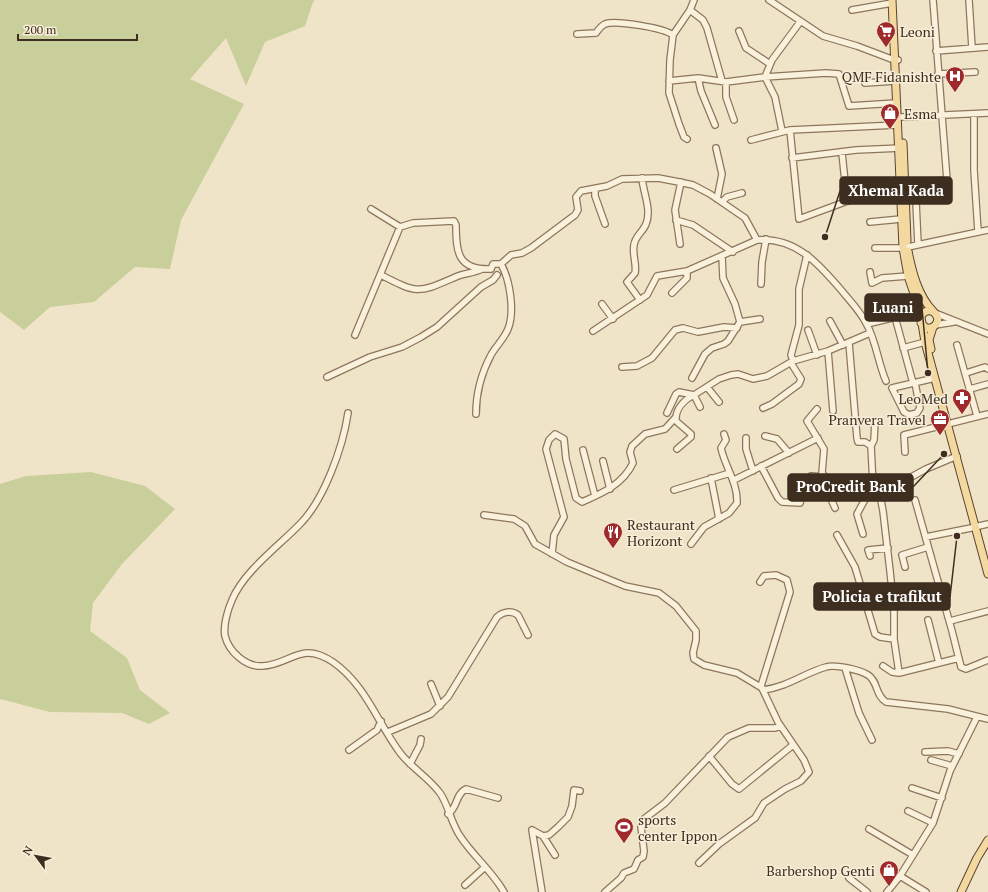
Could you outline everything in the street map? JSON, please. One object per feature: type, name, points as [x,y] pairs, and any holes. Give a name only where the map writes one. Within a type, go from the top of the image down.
[{"type":"main road","points":[[893,1],[901,117],[900,148]]},
{"type":"main road","points":[[896,60],[895,81],[897,125],[903,183],[905,247],[924,300],[938,319],[930,337],[930,344],[957,456],[988,557]]},
{"type":"main road","points":[[903,183],[901,219],[908,276],[917,299],[925,342],[978,526],[988,574]]},
{"type":"main road","points":[[920,319],[926,311],[934,312]]},
{"type":"main road","points":[[920,319],[926,328],[934,326]]},
{"type":"main road","points":[[960,892],[976,858],[988,840]]},
{"type":"street","points":[[687,139],[684,137],[672,103],[669,93],[669,81],[674,35],[690,10],[694,0]]},
{"type":"street","points":[[769,0],[823,36],[896,60]]},
{"type":"street","points":[[933,0],[947,180],[947,198]]},
{"type":"street","points":[[969,0],[972,48]]},
{"type":"street","points":[[852,10],[893,1]]},
{"type":"street","points":[[690,10],[703,20],[724,81],[726,97],[734,120]]},
{"type":"street","points":[[782,131],[775,96],[765,77],[770,64],[800,22]]},
{"type":"street","points":[[577,34],[596,33],[604,25],[610,23],[630,24],[666,30],[674,35]]},
{"type":"street","points":[[739,31],[746,48],[770,64]]},
{"type":"street","points":[[936,51],[988,47]]},
{"type":"street","points":[[938,74],[975,72]]},
{"type":"street","points":[[669,81],[698,78],[724,81],[765,77],[839,74],[849,106],[896,103]]},
{"type":"street","points":[[698,78],[701,90],[715,125]]},
{"type":"street","points":[[865,83],[895,81]]},
{"type":"street","points":[[901,117],[988,113]]},
{"type":"street","points":[[974,114],[974,170],[978,232]]},
{"type":"street","points":[[751,140],[790,130],[897,125]]},
{"type":"street","points":[[790,130],[799,219],[847,201],[903,183],[947,180]]},
{"type":"street","points":[[716,148],[722,174],[720,200]]},
{"type":"street","points":[[792,158],[842,154],[856,150],[900,148]]},
{"type":"street","points":[[842,154],[847,201]]},
{"type":"street","points":[[327,377],[370,357],[402,346],[437,327],[482,287],[493,280],[511,255],[522,253],[531,248],[575,215],[578,210],[576,197],[578,193],[587,189],[595,189],[622,179],[642,178],[668,179],[693,185],[720,200],[745,218],[757,240]]},
{"type":"street","points":[[640,300],[627,282],[634,276],[636,269],[634,245],[640,232],[646,224],[648,205],[642,178]]},
{"type":"street","points":[[680,244],[675,203],[681,182]]},
{"type":"street","points":[[915,182],[918,244]]},
{"type":"street","points":[[595,189],[595,196],[605,224]]},
{"type":"street","points":[[720,200],[742,193]]},
{"type":"street","points":[[372,209],[400,228]]},
{"type":"street","points":[[870,222],[901,219]]},
{"type":"street","points":[[676,220],[693,225],[733,252]]},
{"type":"street","points":[[355,335],[400,228],[413,223],[454,221],[456,225],[458,254],[462,261],[471,268],[491,269]]},
{"type":"street","points":[[875,248],[905,247],[988,230]]},
{"type":"street","points":[[761,284],[762,262],[766,239]]},
{"type":"street","points":[[593,331],[647,295],[657,276],[687,271],[733,252],[757,240],[766,239],[798,248],[825,270],[867,324],[886,381]]},
{"type":"street","points":[[763,408],[781,398],[799,384],[801,379],[792,362],[792,355],[799,325],[799,289],[808,255]]},
{"type":"street","points":[[692,378],[705,354],[712,348],[724,344],[740,322],[735,304],[723,278],[722,256]]},
{"type":"street","points":[[476,414],[478,393],[491,355],[507,330],[510,321],[510,289],[502,267],[496,262],[493,264],[491,269]]},
{"type":"street","points":[[381,275],[409,289],[420,291],[439,285],[466,273],[474,273],[482,269]]},
{"type":"street","points":[[491,269],[493,273],[497,275]]},
{"type":"street","points":[[672,293],[687,278],[687,271]]},
{"type":"street","points":[[870,272],[872,283],[882,278],[908,276]]},
{"type":"street","points":[[602,304],[613,319]]},
{"type":"street","points":[[934,312],[988,334]]},
{"type":"street","points":[[867,324],[910,315],[920,319]]},
{"type":"street","points":[[895,317],[914,383],[920,408],[917,413],[909,415],[904,412],[892,388],[914,383],[935,378]]},
{"type":"street","points":[[740,322],[760,319]]},
{"type":"street","points":[[830,321],[843,345]]},
{"type":"street","points":[[934,326],[956,321]]},
{"type":"street","points":[[622,367],[637,366],[652,358],[676,330],[683,328],[698,332],[724,327],[737,328]]},
{"type":"street","points":[[808,330],[817,354]]},
{"type":"street","points":[[552,554],[554,535],[564,517],[546,449],[549,440],[555,434],[564,439],[566,459],[576,498],[582,502],[610,488],[628,474],[634,463],[630,452],[632,446],[645,434],[665,429],[676,417],[684,400],[719,379],[738,374],[754,379],[766,376],[792,362],[828,351],[870,333]]},
{"type":"street","points":[[903,348],[925,342]]},
{"type":"street","points":[[849,343],[857,438],[858,442],[865,442],[871,446]]},
{"type":"street","points":[[957,345],[977,416]]},
{"type":"street","points":[[828,351],[833,411]]},
{"type":"street","points":[[966,373],[985,367],[988,369]]},
{"type":"street","points":[[970,389],[988,384]]},
{"type":"street","points":[[707,387],[719,402]]},
{"type":"street","points":[[668,413],[678,392],[694,395]]},
{"type":"street","points":[[694,395],[700,407]]},
{"type":"street","points":[[817,409],[807,421],[824,449],[822,473],[837,483],[886,486],[902,482],[926,469],[957,456]]},
{"type":"street","points":[[348,413],[344,438],[312,510],[242,584],[232,599],[225,630],[228,644],[238,656],[254,666],[269,665],[300,653],[310,654],[331,661],[351,678],[381,721],[402,755],[429,780],[441,794],[448,814],[459,836],[504,892]]},
{"type":"street","points":[[905,452],[904,435],[988,414]]},
{"type":"street","points":[[676,417],[676,421],[691,434],[691,437],[677,450]]},
{"type":"street","points":[[875,421],[874,440],[871,446],[875,485],[888,548],[894,609],[894,639],[899,673]]},
{"type":"street","points":[[691,544],[704,527],[732,511],[737,503],[734,480],[721,448],[726,440],[724,434]]},
{"type":"street","points":[[765,436],[777,439],[788,453]]},
{"type":"street","points":[[746,438],[746,449],[753,471]]},
{"type":"street","points":[[734,480],[818,438]]},
{"type":"street","points":[[583,450],[595,496]]},
{"type":"street","points":[[603,461],[610,488]]},
{"type":"street","points":[[761,466],[780,501],[782,502],[800,503],[803,492],[832,493]]},
{"type":"street","points":[[674,490],[730,473]]},
{"type":"street","points":[[811,476],[825,476]]},
{"type":"street","points":[[711,478],[719,519]]},
{"type":"street","points":[[835,508],[831,499],[837,483]]},
{"type":"street","points":[[863,534],[857,514],[875,485]]},
{"type":"street","points":[[915,500],[950,621],[962,669],[988,660]]},
{"type":"street","points":[[484,515],[514,520],[525,526],[535,544],[567,562],[625,586],[659,593],[676,606],[696,631],[696,640],[693,653],[694,659],[704,665],[737,673],[763,689],[781,687],[827,666],[845,668],[859,670],[871,678],[879,696],[886,702],[948,709],[988,719]]},
{"type":"street","points":[[926,538],[988,524]]},
{"type":"street","points":[[837,535],[855,566],[876,634],[880,637],[894,639]]},
{"type":"street","points":[[905,567],[902,555],[928,547]]},
{"type":"street","points":[[870,556],[868,550],[888,548]]},
{"type":"street","points":[[699,863],[719,844],[755,818],[764,803],[807,776],[810,772],[780,726],[763,689],[762,681],[790,592],[787,580],[776,575],[764,576],[760,582]]},
{"type":"street","points":[[950,621],[988,611]]},
{"type":"street","points":[[388,732],[430,714],[440,706],[448,697],[466,669],[497,617],[506,612],[515,613],[521,619],[528,635]]},
{"type":"street","points":[[928,620],[938,663]]},
{"type":"street","points":[[883,666],[892,672],[899,673],[959,658]]},
{"type":"street","points":[[845,668],[859,713],[872,740]]},
{"type":"street","points":[[431,684],[440,706]]},
{"type":"street","points":[[887,892],[900,876],[934,823],[952,766],[977,717]]},
{"type":"street","points":[[349,750],[377,730],[381,721]]},
{"type":"street","points":[[605,892],[622,878],[624,873],[630,872],[634,869],[638,860],[643,857],[644,851],[641,827],[644,819],[665,803],[711,753],[734,733],[749,728],[775,728],[780,726]]},
{"type":"street","points":[[410,764],[420,745],[421,739]]},
{"type":"street","points":[[711,753],[732,784],[739,789],[793,746]]},
{"type":"street","points":[[925,752],[948,751],[959,754]]},
{"type":"street","points":[[931,760],[952,766]]},
{"type":"street","points":[[912,788],[942,798]]},
{"type":"street","points":[[448,814],[454,810],[460,793],[466,789],[498,798]]},
{"type":"street","points":[[543,836],[550,835],[568,817],[572,806],[574,790],[580,791]]},
{"type":"street","points":[[908,811],[934,823]]},
{"type":"street","points":[[869,829],[913,855]]},
{"type":"street","points":[[542,892],[532,830],[543,836],[555,855]]},
{"type":"street","points":[[465,885],[485,867]]},
{"type":"street","points":[[900,876],[926,892]]},
{"type":"street","points":[[849,878],[867,892]]},
{"type":"green space","points":[[0,0],[315,0],[305,26],[265,42],[246,86],[226,38],[190,79],[244,104],[181,220],[170,269],[135,267],[94,302],[50,307],[24,330],[0,312]]},
{"type":"green space","points":[[91,472],[145,486],[175,509],[122,564],[93,603],[90,631],[127,658],[140,690],[170,713],[149,724],[122,713],[50,712],[0,699],[0,484],[26,476]]},
{"type":"place","name":"Leoni","points":[[886,48]]},
{"type":"place","name":"QMF Fidanishte","points":[[955,93]]},
{"type":"place","name":"Esma","points":[[890,130]]},
{"type":"place","name":"Xhemal Kada","points":[[825,237]]},
{"type":"place","name":"Luani","points":[[928,373]]},
{"type":"place","name":"LeoMed","points":[[962,415]]},
{"type":"place","name":"Pranvera Travel","points":[[940,436]]},
{"type":"place","name":"ProCredit Bank","points":[[944,454]]},
{"type":"place","name":"Policia e trafikut","points":[[957,536]]},
{"type":"place","name":"Restaurant Horizont","points":[[613,549]]},
{"type":"place","name":"sports center Ippon","points":[[624,844]]},
{"type":"place","name":"Barbershop Genti","points":[[889,887]]}]
